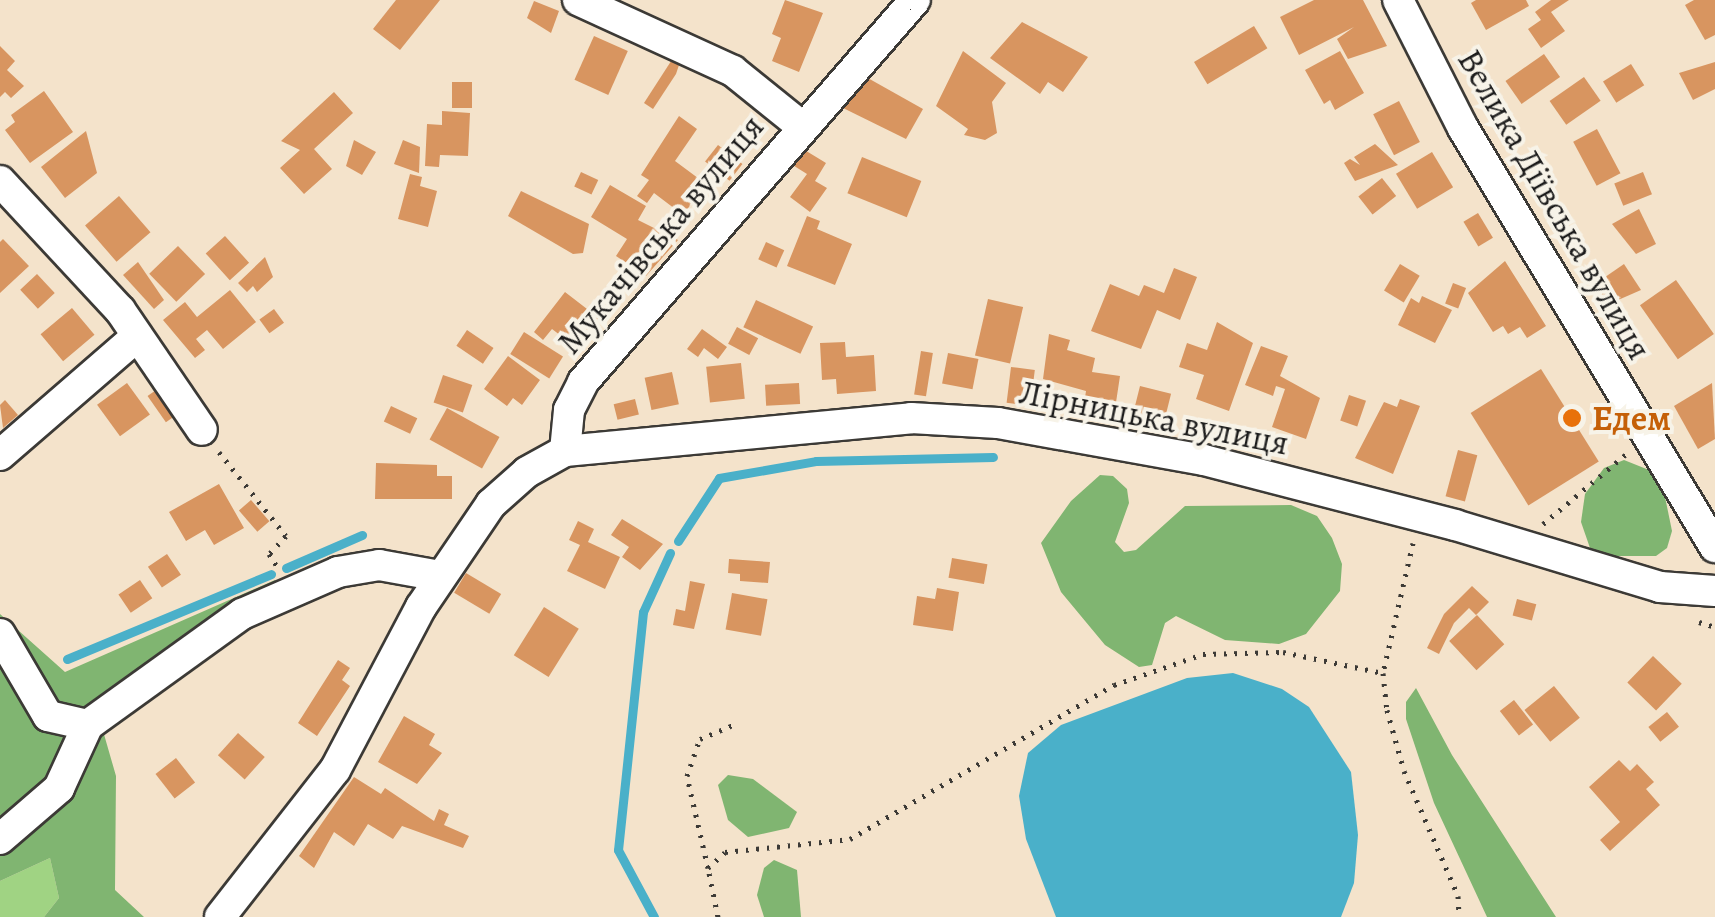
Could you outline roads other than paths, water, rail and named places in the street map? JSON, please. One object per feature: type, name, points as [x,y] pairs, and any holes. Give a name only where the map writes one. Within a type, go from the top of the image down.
[{"type":"street","points":[[578,0],[733,72],[800,125]]},
{"type":"street","name":"Мукачівська вулиця","points":[[565,451],[569,410],[582,382],[800,125],[915,0]]},
{"type":"street","name":"Велика Діївська вулиця","points":[[1398,0],[1464,128],[1715,548]]},
{"type":"street","points":[[0,181],[120,310],[202,430]]},
{"type":"street","points":[[0,455],[136,337]]},
{"type":"street","name":"Лірницька вулиця","points":[[565,451],[911,418],[998,423],[1204,460],[1420,515],[1660,587],[1715,590]]},
{"type":"street","points":[[220,917],[334,770],[440,576],[491,504],[527,472],[565,451]]},
{"type":"street","points":[[0,839],[59,788],[88,725],[242,614],[291,589],[380,565],[440,576]]},
{"type":"street","points":[[0,634],[48,716],[88,725]]},
{"type":"water","points":[[1233,673],[1282,689],[1309,707],[1351,772],[1358,835],[1354,883],[1341,917],[1056,917],[1026,839],[1019,796],[1028,753],[1061,725],[1187,678]]},
{"type":"waterway","points":[[678,541],[719,478],[816,461],[993,457]]},
{"type":"waterway","points":[[286,568],[362,535]]},
{"type":"waterway","points":[[654,917],[618,850],[643,612],[670,553]]},
{"type":"waterway","points":[[67,659],[271,574]]},
{"type":"place","name":"Едем","points":[[1572,418]]}]
